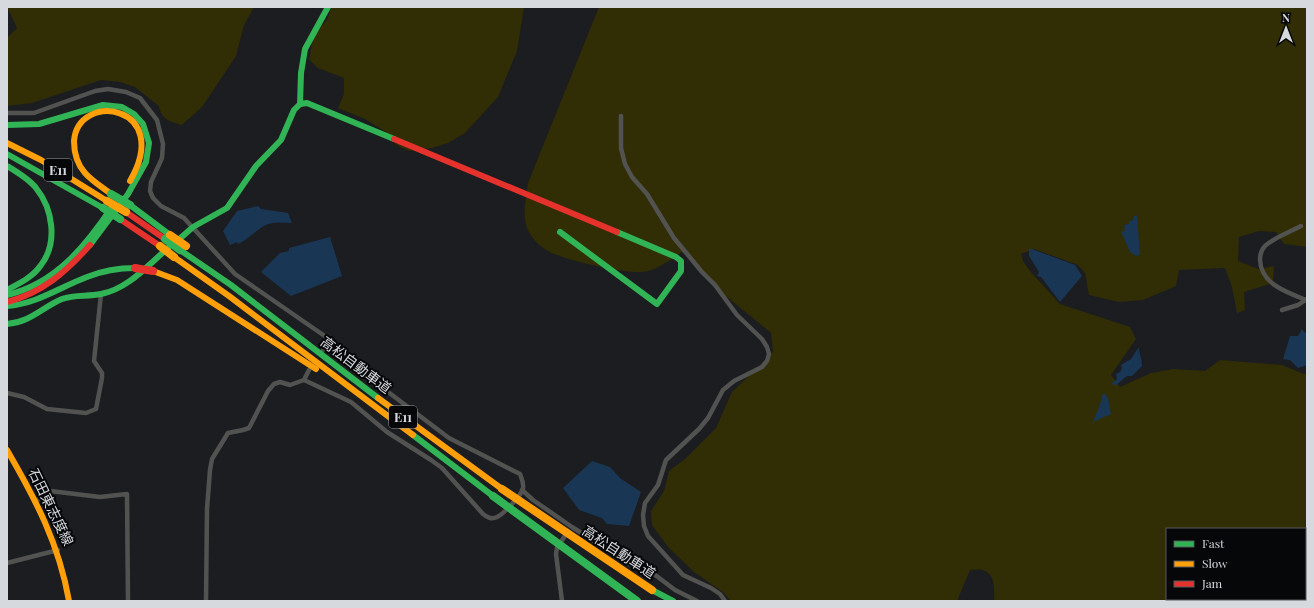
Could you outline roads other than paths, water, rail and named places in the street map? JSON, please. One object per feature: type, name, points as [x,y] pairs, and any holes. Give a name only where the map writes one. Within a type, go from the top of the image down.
[{"type":"main road","points":[[300,104],[301,75],[307,43],[325,18],[328,7]]},
{"type":"main road","points":[[7,324],[18,323],[33,317],[60,300],[73,295],[101,294],[126,284],[193,228],[227,208],[256,166],[281,140],[294,110],[300,104],[307,103],[318,107],[676,257],[681,261],[681,270],[657,304],[560,232]]},
{"type":"main road","points":[[7,125],[42,124],[105,104],[120,106],[134,113],[142,123],[148,135],[149,149],[147,160],[140,174],[112,219],[78,260],[58,277],[36,292],[7,302]]},
{"type":"main road","points":[[7,295],[27,290],[48,278],[83,246],[102,222],[134,174],[140,160],[143,146],[141,134],[134,123],[126,115],[113,111],[99,112],[80,124],[75,134],[73,146],[75,158],[82,170],[107,201]]},
{"type":"main road","name":"E11","points":[[7,143],[41,160],[107,201]]},
{"type":"main road","name":"E11","points":[[7,154],[107,201]]},
{"type":"main road","points":[[7,166],[24,176],[36,188],[50,212],[52,242],[46,258],[35,274],[7,290]]},
{"type":"main road","name":"高松自動車道","points":[[107,201],[128,208],[231,285],[283,326],[300,350],[652,590],[673,601]]},
{"type":"main road","name":"高松自動車道","points":[[107,201],[120,219],[160,246],[637,601]]},
{"type":"main road","points":[[7,306],[19,306],[34,302],[80,279],[103,271],[114,268],[135,268],[153,271],[177,280],[215,302],[270,340],[300,350]]},
{"type":"main road","name":"石田東志度線","points":[[7,450],[36,502],[58,550],[66,578],[69,601]]},
{"type":"street","points":[[7,113],[34,113],[94,91],[108,89],[126,92],[140,98],[157,120],[163,144],[162,158],[151,182],[150,191],[153,198],[161,206],[184,218],[235,274],[329,339],[355,368],[449,438],[520,474],[523,482],[522,490],[502,514],[497,518],[489,518],[483,514],[442,468],[387,432],[351,402],[304,380]]},
{"type":"street","points":[[621,116],[621,148],[625,164],[632,176],[647,194],[674,238],[702,272],[715,285],[737,315],[762,339],[767,346],[769,354],[767,361],[762,367],[734,381],[723,390],[708,418],[699,429],[666,460],[658,485],[645,503],[643,515],[644,526],[648,536],[683,575],[711,588],[720,594],[725,601]]},
{"type":"street","points":[[1301,226],[1264,247],[1260,256],[1260,270],[1262,274],[1278,288],[1306,300]]},
{"type":"street","points":[[7,393],[24,397],[47,409],[86,413],[93,412],[96,409],[102,378],[102,372],[94,361],[101,294]]},
{"type":"street","points":[[1282,310],[1298,305],[1306,300]]},
{"type":"street","points":[[323,350],[329,339]]},
{"type":"street","points":[[206,601],[206,509],[212,458],[228,433],[249,428],[268,390],[274,384],[280,382],[290,385],[304,380],[309,370]]},
{"type":"street","points":[[36,502],[40,498],[42,490],[100,497],[128,494],[128,601]]},
{"type":"street","points":[[522,490],[533,500],[572,527],[630,564],[650,571],[675,590],[697,601]]},
{"type":"street","points":[[562,601],[556,554],[557,548],[572,527]]},
{"type":"street","points":[[7,563],[58,550]]},
{"type":"water","points":[[258,206],[261,209],[288,213],[292,223],[267,224],[242,242],[238,244],[237,242],[230,245],[223,231],[237,211]]},
{"type":"water","points":[[1137,215],[1140,255],[1136,256],[1130,252],[1121,232],[1125,230],[1124,225],[1129,224],[1129,221],[1133,220],[1134,216]]},
{"type":"water","points":[[330,237],[342,276],[291,296],[261,272],[280,253],[289,251],[289,248]]},
{"type":"water","points":[[1029,248],[1075,265],[1082,276],[1060,302],[1041,277],[1037,276],[1039,272],[1029,256]]},
{"type":"water","points":[[1302,329],[1305,333],[1307,333],[1307,365],[1298,368],[1290,360],[1283,359],[1290,336],[1298,336]]},
{"type":"water","points":[[1139,347],[1142,366],[1132,376],[1127,376],[1115,386],[1112,383],[1117,379],[1116,374],[1120,372],[1122,368],[1121,365],[1131,359]]},
{"type":"water","points":[[1104,393],[1108,398],[1111,414],[1093,422],[1102,399],[1101,397]]},
{"type":"water","points":[[592,461],[610,467],[620,478],[641,492],[629,526],[607,524],[602,518],[579,510],[563,488]]}]
